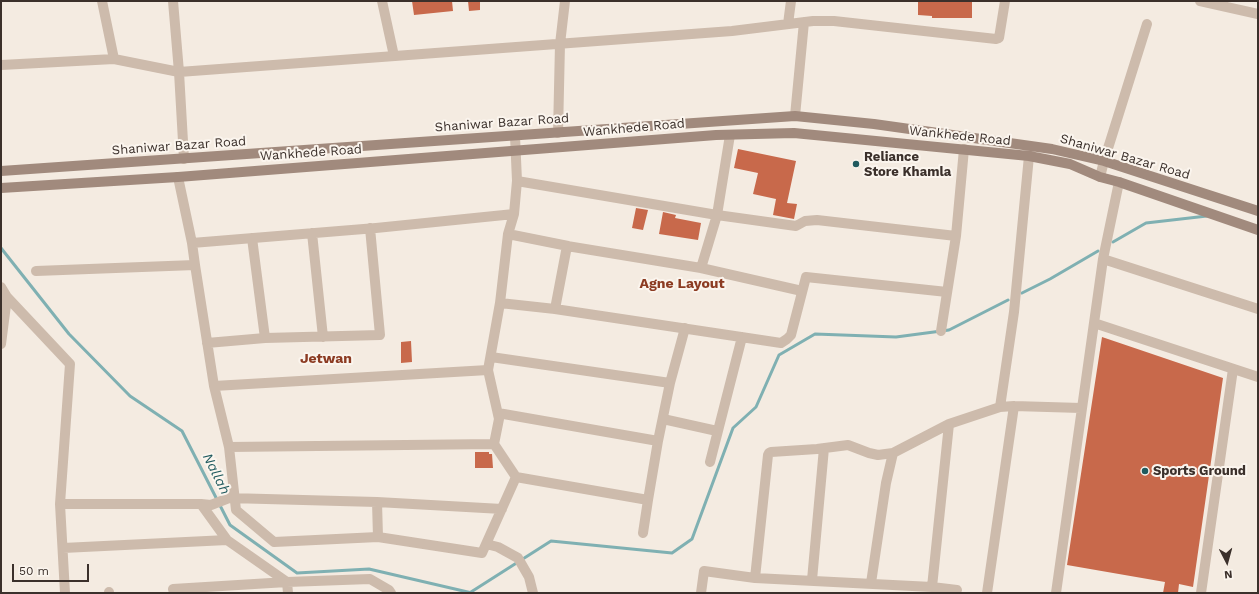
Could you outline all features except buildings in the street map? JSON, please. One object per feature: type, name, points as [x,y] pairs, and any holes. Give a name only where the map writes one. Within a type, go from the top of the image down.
[{"type":"main road","name":"Shaniwar Bazar Road","points":[[1,172],[795,116],[874,124],[1052,148],[1104,161],[1258,211]]},
{"type":"main road","name":"Wankhede Road","points":[[1,188],[178,177],[716,135],[794,133],[1028,156],[1070,164],[1100,177],[1119,182],[1258,230]]},
{"type":"street","points":[[102,1],[114,59]]},
{"type":"street","points":[[179,1],[173,1],[184,159]]},
{"type":"street","points":[[382,1],[394,56]]},
{"type":"street","points":[[558,133],[560,44],[565,1]]},
{"type":"street","points":[[788,24],[791,1]]},
{"type":"street","points":[[1,65],[114,59],[179,72],[732,31],[813,21],[834,21],[996,39],[999,38],[1006,1]]},
{"type":"street","points":[[1200,1],[1258,14]]},
{"type":"street","points":[[795,116],[804,22]]},
{"type":"street","points":[[1100,177],[1147,24]]},
{"type":"street","points":[[701,268],[717,215],[730,135]]},
{"type":"street","points":[[515,136],[517,181],[514,214],[508,234],[500,303],[488,370],[499,419],[494,444],[516,477],[648,500]]},
{"type":"street","points":[[941,331],[956,236],[964,149]]},
{"type":"street","points":[[1000,407],[1014,312],[1028,156]]},
{"type":"street","points":[[178,177],[192,243],[214,386],[229,447],[232,498],[236,510],[274,542],[378,537],[482,553],[516,477]]},
{"type":"street","points":[[517,181],[717,215],[796,226],[804,221],[818,220],[956,236]]},
{"type":"street","points":[[1056,593],[1102,259],[1119,182]]},
{"type":"street","points":[[192,243],[514,214]]},
{"type":"street","points":[[207,343],[265,338],[380,335],[370,228]]},
{"type":"street","points":[[312,233],[323,337]]},
{"type":"street","points":[[508,234],[568,246],[701,268],[802,292]]},
{"type":"street","points":[[252,238],[265,338]]},
{"type":"street","points":[[555,309],[568,246]]},
{"type":"street","points":[[1102,259],[1258,308]]},
{"type":"street","points":[[36,271],[195,265]]},
{"type":"street","points":[[500,303],[555,309],[781,343],[790,335],[806,277],[947,292]]},
{"type":"street","points":[[1,287],[7,297],[70,364],[60,504],[66,593]]},
{"type":"street","points":[[1,344],[7,297]]},
{"type":"street","points":[[1094,323],[1258,377]]},
{"type":"street","points":[[643,533],[658,441],[670,383],[685,328]]},
{"type":"street","points":[[710,462],[742,337]]},
{"type":"street","points":[[491,357],[670,383]]},
{"type":"street","points":[[1201,593],[1233,369]]},
{"type":"street","points":[[214,386],[488,370]]},
{"type":"street","points":[[987,593],[1014,406]]},
{"type":"street","points":[[755,578],[769,453],[848,445],[878,455],[893,453],[949,424],[1000,407],[1081,408]]},
{"type":"street","points":[[498,413],[658,441]]},
{"type":"street","points":[[663,419],[717,431]]},
{"type":"street","points":[[932,586],[949,424]]},
{"type":"street","points":[[229,447],[494,444]]},
{"type":"street","points":[[812,580],[824,448]]},
{"type":"street","points":[[871,583],[886,484],[893,453]]},
{"type":"street","points":[[60,504],[211,505],[232,498],[377,502],[502,508]]},
{"type":"street","points":[[377,502],[378,537]]},
{"type":"street","points":[[201,504],[227,540],[287,582],[288,593]]},
{"type":"street","points":[[63,548],[227,540]]},
{"type":"street","points":[[486,544],[498,547],[518,558],[529,577],[533,593]]},
{"type":"street","points":[[701,593],[704,571],[755,578],[812,580],[855,588],[871,583],[932,586],[957,590]]},
{"type":"street","points":[[174,593],[173,589],[287,582],[370,579],[389,590],[391,593]]},
{"type":"waterway","points":[[1113,242],[1146,223],[1207,216]]},
{"type":"waterway","name":"Nallah","points":[[1,248],[69,334],[130,396],[182,431],[230,525],[297,573],[369,569],[472,593]]},
{"type":"waterway","points":[[1022,293],[1050,279],[1098,251]]},
{"type":"waterway","points":[[471,592],[551,541],[672,553],[692,539],[733,428],[756,407],[779,355],[815,334],[896,337],[949,330],[1008,300]]},
{"type":"place","name":"Reliance Store Khamla","points":[[856,164]]},
{"type":"place","name":"Sports Ground","points":[[1145,471]]},
{"type":"district","name":"Agne Layout","points":[[682,284]]},
{"type":"district","name":"Jetwan","points":[[326,359]]}]
